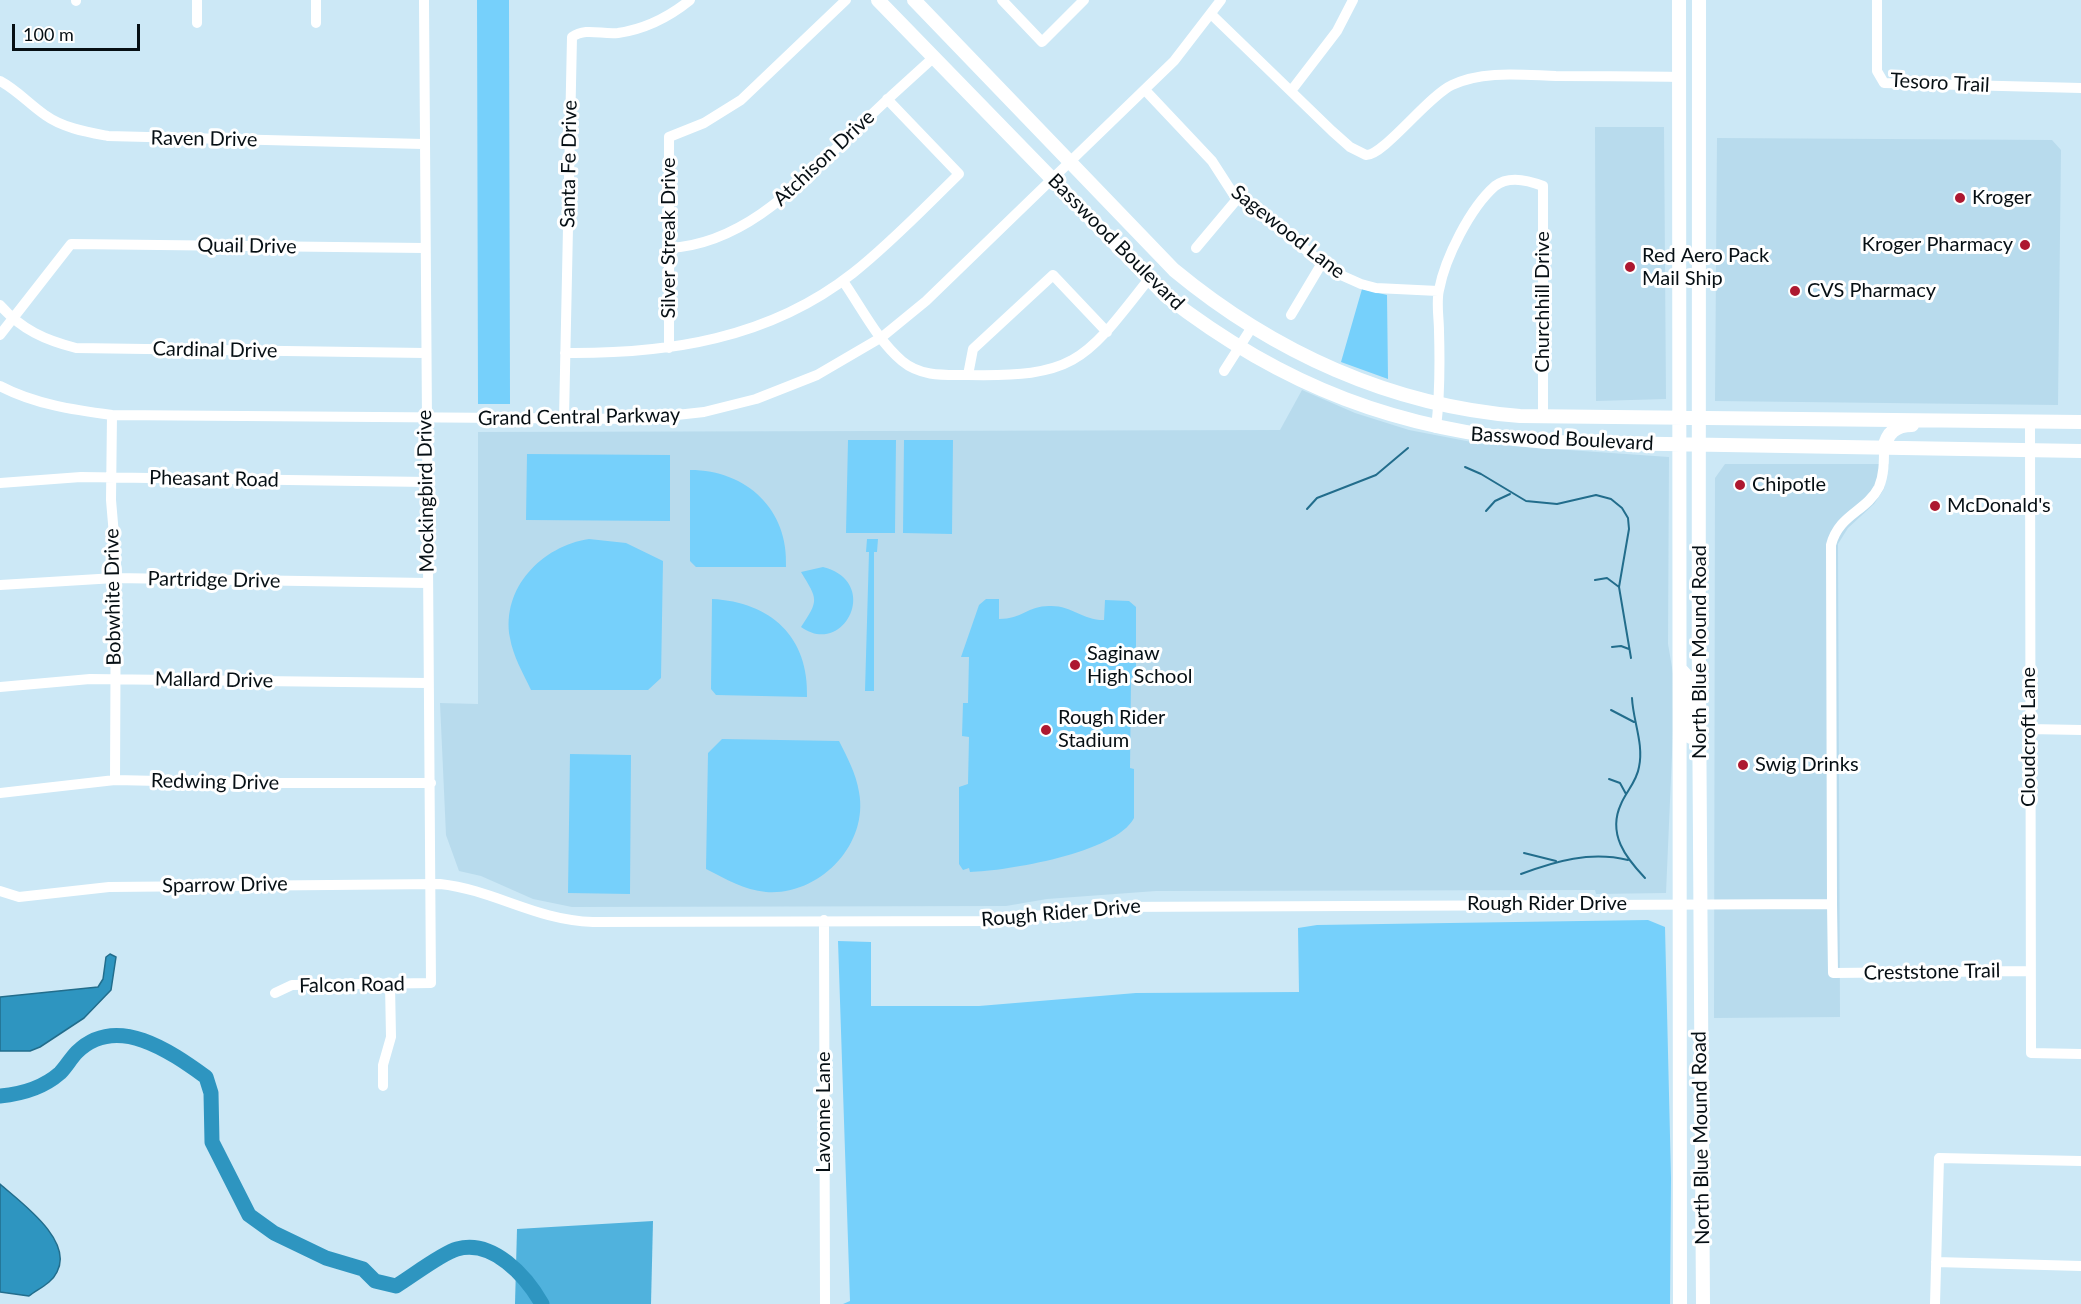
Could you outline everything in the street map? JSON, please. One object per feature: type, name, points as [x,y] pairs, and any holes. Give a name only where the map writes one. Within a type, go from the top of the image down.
[{"type":"main road","name":"Basswood Boulevard","points":[[878,0],[1148,280],[1188,314],[1239,348],[1282,373],[1333,397],[1436,428],[1486,437],[1547,442],[2081,451]]},
{"type":"main road","name":"Basswood Boulevard","points":[[914,0],[1069,164],[1174,270],[1216,304],[1281,345],[1335,371],[1378,387],[1439,404],[1500,415],[2081,422]]},
{"type":"main road","name":"North Blue Mound Road","points":[[1679,0],[1680,1304]]},
{"type":"main road","name":"North Blue Mound Road","points":[[1699,0],[1700,782],[1698,904],[1703,1304]]},
{"type":"main road","points":[[1884,449],[1888,436],[1894,429],[1917,425],[1928,419]]},
{"type":"main road","points":[[1680,669],[1691,681],[1693,768],[1700,782]]},
{"type":"street","points":[[197,0],[198,24]]},
{"type":"street","points":[[316,0],[316,24]]},
{"type":"street","name":"Mockingbird Drive","points":[[424,0],[424,352],[431,783],[430,983]]},
{"type":"street","name":"Santa Fe Drive","points":[[564,418],[572,37],[580,32],[617,33],[654,23],[690,0]]},
{"type":"street","name":"Silver Streak Drive","points":[[669,348],[669,137],[704,123],[741,100],[846,0]]},
{"type":"street","points":[[1002,0],[1042,42],[1084,0]]},
{"type":"street","name":"Grand Central Parkway","points":[[0,386],[25,397],[74,410],[112,415],[656,418],[730,407],[804,381],[882,337],[926,301],[1174,61],[1212,15],[1221,0]]},
{"type":"street","points":[[1291,91],[1320,57],[1348,14],[1353,0]]},
{"type":"street","name":"Tesoro Trail","points":[[1877,0],[1877,71],[1884,83],[2081,87]]},
{"type":"street","points":[[1212,15],[1350,147],[1370,155],[1380,150],[1437,93],[1454,84],[1471,79],[1520,75],[1679,76]]},
{"type":"street","name":"Atchison Drive","points":[[669,248],[692,245],[720,236],[764,213],[791,192],[933,58]]},
{"type":"street","name":"Raven Drive","points":[[0,81],[17,90],[47,117],[75,130],[108,136],[423,144]]},
{"type":"street","name":"Sagewood Lane","points":[[1145,90],[1212,161],[1227,187],[1238,198],[1322,263],[1361,284],[1394,290],[1438,291]]},
{"type":"street","points":[[565,353],[616,353],[669,348],[717,339],[769,322],[806,304],[843,281],[877,253],[959,174],[887,99]]},
{"type":"street","name":"Churchhill Drive","points":[[1438,291],[1449,258],[1465,224],[1496,185],[1511,180],[1528,180],[1543,186],[1543,417]]},
{"type":"street","points":[[1196,248],[1238,198]]},
{"type":"street","name":"Quail Drive","points":[[12,319],[71,244],[424,248]]},
{"type":"street","points":[[1292,315],[1322,263]]},
{"type":"street","points":[[968,375],[973,349],[1053,275],[1107,332]]},
{"type":"street","points":[[843,281],[901,361],[917,370],[968,375],[1023,375],[1048,371],[1081,356],[1107,332],[1148,280]]},
{"type":"street","points":[[1436,428],[1439,404],[1438,291]]},
{"type":"street","name":"Cardinal Drive","points":[[0,305],[12,319],[43,338],[76,348],[424,352]]},
{"type":"street","points":[[0,335],[12,319]]},
{"type":"street","points":[[1224,371],[1252,327]]},
{"type":"street","name":"Bobwhite Drive","points":[[112,415],[111,477],[116,578],[115,780]]},
{"type":"street","name":"Cloudcroft Lane","points":[[2030,421],[2031,1053],[2081,1054]]},
{"type":"street","points":[[1832,904],[1831,545],[1841,523],[1870,498],[1879,486],[1884,449]]},
{"type":"street","name":"Pheasant Road","points":[[0,483],[111,477],[427,482]]},
{"type":"street","name":"Partridge Drive","points":[[0,585],[116,578],[427,583]]},
{"type":"street","name":"Mallard Drive","points":[[0,687],[66,680],[115,679],[428,683]]},
{"type":"street","points":[[2029,729],[2081,730]]},
{"type":"street","name":"Redwing Drive","points":[[0,793],[115,780],[431,783]]},
{"type":"street","name":"Rough Rider Drive","points":[[431,883],[475,890],[529,911],[564,920],[993,921],[1110,907],[1832,904]]},
{"type":"street","name":"Sparrow Drive","points":[[0,891],[19,897],[109,887],[431,883]]},
{"type":"street","name":"Creststone Trail","points":[[1832,904],[1833,973],[2030,971]]},
{"type":"street","name":"Lavonne Lane","points":[[824,920],[825,1304]]},
{"type":"street","name":"Falcon Road","points":[[275,993],[292,985],[430,983]]},
{"type":"street","points":[[383,1086],[383,1065],[391,1037],[390,984]]},
{"type":"street","points":[[1935,1304],[1939,1158],[2081,1161]]},
{"type":"street","points":[[1936,1262],[2081,1266]]},
{"type":"shaded area","points":[[477,0],[509,0],[510,404],[478,404]]},
{"type":"shaded area","points":[[1595,127],[1664,127],[1666,399],[1596,401]]},
{"type":"shaded area","points":[[1717,138],[2052,140],[2061,150],[2058,405],[1715,401]]},
{"type":"shaded area","points":[[1362,289],[1387,295],[1388,379],[1341,362]]},
{"type":"shaded area","name":"Saginaw High School","points":[[1302,390],[1355,413],[1409,430],[1482,444],[1669,457],[1668,644],[1675,685],[1666,893],[1596,894],[1595,890],[1156,891],[1047,899],[1006,906],[572,907],[533,899],[481,876],[459,871],[446,835],[440,703],[478,704],[478,432],[1280,430]]},
{"type":"shaded area","points":[[848,440],[896,440],[895,533],[846,533]]},
{"type":"shaded area","points":[[904,440],[953,440],[952,534],[903,533]]},
{"type":"shaded area","points":[[527,454],[670,455],[670,521],[526,520]]},
{"type":"shaded area","points":[[1725,464],[1889,464],[1884,489],[1874,504],[1848,528],[1838,544],[1840,1017],[1714,1018],[1715,478]]},
{"type":"shaded area","points":[[690,470],[729,477],[760,497],[772,511],[780,528],[785,546],[786,567],[696,567],[690,561]]},
{"type":"shaded area","points":[[589,539],[626,543],[663,561],[661,678],[648,690],[531,690],[516,658],[511,645],[509,620],[512,602],[528,572],[556,550]]},
{"type":"shaded area","points":[[867,539],[878,539],[877,552],[874,552],[874,691],[865,691],[869,552],[866,552]]},
{"type":"shaded area","points":[[823,567],[841,575],[850,587],[853,601],[850,614],[842,626],[831,633],[817,634],[801,627],[811,611],[814,600],[811,589],[801,572]]},
{"type":"shaded area","points":[[712,599],[752,607],[769,616],[782,627],[793,640],[801,657],[806,676],[807,697],[716,695],[711,689]]},
{"type":"shaded area","name":"Rough Rider Stadium","points":[[986,599],[999,599],[999,619],[1014,617],[1036,608],[1057,606],[1089,618],[1104,620],[1105,600],[1129,601],[1136,607],[1136,675],[1131,678],[1130,768],[1134,769],[1134,818],[1123,830],[1106,841],[1084,850],[1033,864],[970,872],[969,868],[963,870],[959,864],[959,787],[968,784],[969,737],[962,736],[963,703],[968,703],[969,657],[961,657],[979,605]]},
{"type":"shaded area","points":[[722,739],[839,741],[856,778],[860,812],[856,831],[848,848],[821,876],[804,886],[786,891],[766,892],[743,886],[706,869],[708,753]]},
{"type":"shaded area","points":[[570,754],[631,755],[630,894],[568,893]]},
{"type":"shaded area","points":[[1648,920],[1665,927],[1671,1178],[1670,1304],[843,1304],[850,1301],[838,941],[871,942],[871,1006],[979,1006],[1136,993],[1299,992],[1298,928],[1317,925]]},
{"type":"shaded area","points":[[110,954],[116,957],[111,990],[84,1018],[40,1047],[30,1051],[0,1051],[0,997],[98,987],[103,979],[106,957]]},
{"type":"shaded area","points":[[0,1184],[31,1211],[52,1235],[58,1247],[60,1260],[55,1276],[29,1296],[0,1292]]},
{"type":"shaded area","points":[[653,1221],[651,1304],[515,1304],[517,1229]]},
{"type":"waterway","points":[[1307,509],[1317,498],[1376,475],[1408,448]]},
{"type":"waterway","points":[[1465,467],[1526,501],[1557,504],[1596,495],[1611,499],[1622,508],[1628,518],[1629,529],[1619,587],[1631,658]]},
{"type":"waterway","points":[[1486,511],[1495,501],[1510,494]]},
{"type":"waterway","points":[[1595,580],[1607,578],[1619,587]]},
{"type":"waterway","points":[[1612,647],[1621,646],[1629,649]]},
{"type":"waterway","points":[[1632,698],[1639,741],[1639,767],[1621,804],[1616,825],[1617,835],[1625,854],[1645,878]]},
{"type":"waterway","points":[[1611,710],[1634,722]]},
{"type":"waterway","points":[[1609,779],[1620,783],[1626,794]]},
{"type":"waterway","points":[[1524,853],[1556,861]]},
{"type":"waterway","points":[[1521,874],[1547,865],[1587,857],[1614,857],[1628,860]]},
{"type":"waterway","points":[[0,1096],[24,1092],[47,1083],[60,1073],[77,1052],[93,1041],[109,1036],[126,1036],[143,1040],[177,1057],[206,1077],[211,1093],[212,1142],[249,1215],[274,1233],[326,1258],[363,1269],[375,1281],[396,1286],[451,1251],[470,1247],[483,1249],[507,1262],[518,1272],[542,1304]]},
{"type":"place","name":"Kroger","points":[[1960,198]]},
{"type":"place","name":"Kroger Pharmacy","points":[[2025,245]]},
{"type":"place","name":"Red Aero Pack Mail Ship","points":[[1630,267]]},
{"type":"place","name":"CVS Pharmacy","points":[[1795,291]]},
{"type":"place","name":"Chipotle","points":[[1740,485]]},
{"type":"place","name":"McDonald's","points":[[1935,506]]},
{"type":"place","name":"Saginaw High School","points":[[1075,665]]},
{"type":"place","name":"Rough Rider Stadium","points":[[1046,730]]},
{"type":"place","name":"Swig Drinks","points":[[1743,765]]}]
